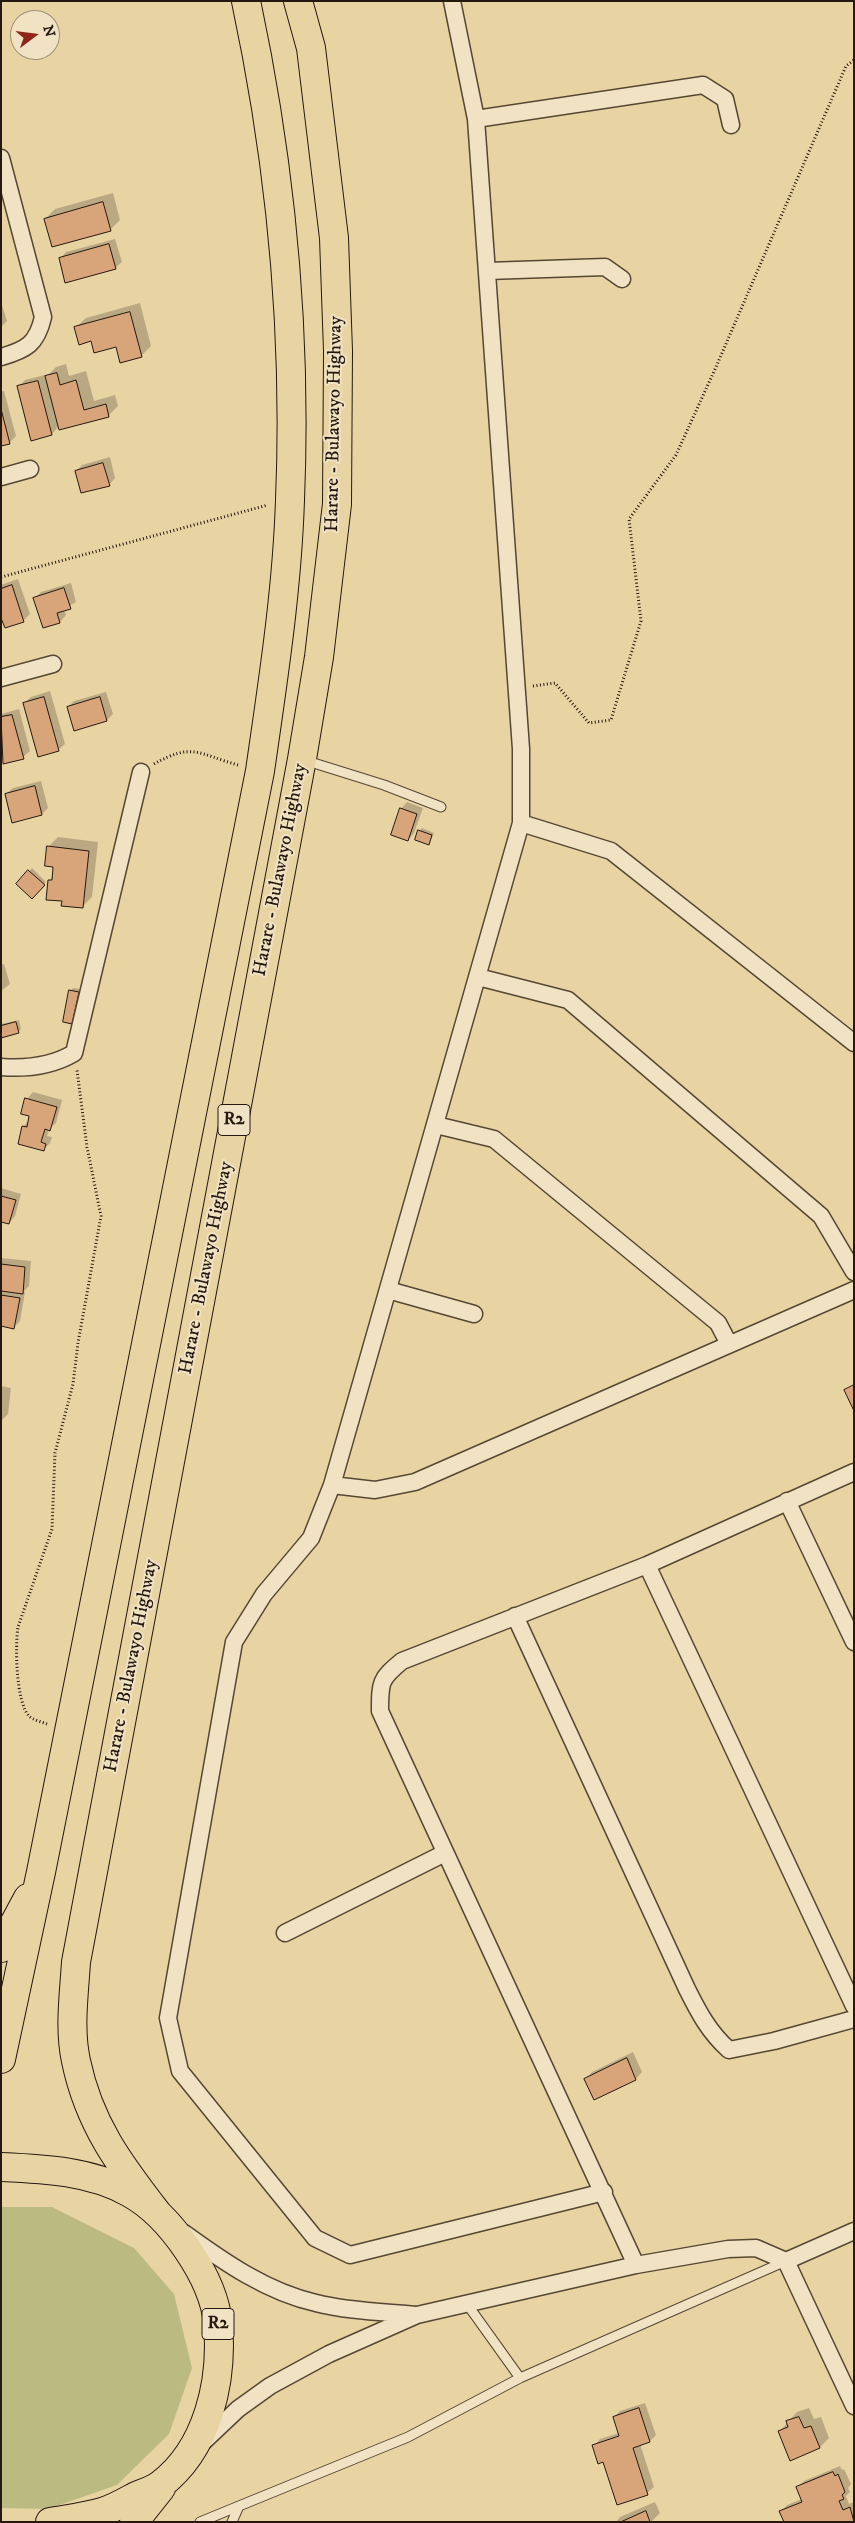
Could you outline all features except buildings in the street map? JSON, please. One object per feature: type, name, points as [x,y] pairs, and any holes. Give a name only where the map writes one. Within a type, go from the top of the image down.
[{"type":"highway","name":"R2","points":[[1,2059],[42,1872],[260,771],[284,589],[290,500],[290,314],[280,199],[260,70],[246,1]]},
{"type":"highway","name":"Harare - Bulawayo Highway","points":[[134,2522],[183,2462],[206,2424],[218,2369],[218,2323],[208,2287],[186,2245],[158,2214],[104,2142],[76,2061],[72,2021],[76,1962],[302,759],[319,657],[338,504],[338,351],[334,238],[311,48],[298,1]]},
{"type":"highway","points":[[1,1948],[42,1872]]},
{"type":"highway","name":"Harare - Bulawayo Highway","points":[[1,2167],[78,2173],[130,2192],[158,2214]]},
{"type":"highway","name":"Harare - Bulawayo Highway","points":[[50,2522],[103,2512],[159,2486],[183,2462]]},
{"type":"street","points":[[452,1],[476,119],[521,749],[522,824],[332,1485],[311,1538],[264,1594],[234,1642],[168,2018],[180,2071],[315,2238],[350,2255],[604,2192]]},
{"type":"street","points":[[476,119],[703,85],[725,98],[731,125]]},
{"type":"street","points":[[1,158],[43,317],[40,328],[30,345],[22,351],[1,357]]},
{"type":"street","points":[[487,271],[605,267],[622,278]]},
{"type":"street","points":[[1,477],[30,469]]},
{"type":"street","points":[[1,678],[53,664]]},
{"type":"street","points":[[1,1067],[30,1068],[64,1059],[74,1053],[141,772]]},
{"type":"street","points":[[522,824],[611,852],[854,1043]]},
{"type":"street","points":[[478,977],[568,1000],[821,1216],[854,1272]]},
{"type":"street","points":[[436,1125],[494,1139],[718,1323],[729,1344]]},
{"type":"street","points":[[388,1290],[474,1314]]},
{"type":"street","points":[[332,1485],[375,1490],[415,1482],[854,1290]]},
{"type":"street","points":[[636,2265],[604,2192],[444,1853],[380,1711],[382,1683],[385,1675],[402,1661],[647,1565],[854,1472]]},
{"type":"street","points":[[788,1501],[854,1642]]},
{"type":"street","points":[[647,1565],[854,2006]]},
{"type":"street","points":[[516,1616],[707,2028],[729,2050],[774,2041],[854,2019]]},
{"type":"street","points":[[285,1934],[444,1853]]},
{"type":"street","points":[[158,2214],[223,2261],[276,2290],[316,2303],[417,2315]]},
{"type":"street","points":[[786,2261],[854,2231]]},
{"type":"street","points":[[183,2462],[238,2409],[270,2386],[328,2354],[417,2315],[636,2265],[737,2248],[756,2248],[786,2261],[854,2406]]},
{"type":"lane","points":[[302,759],[384,785],[441,807]]},
{"type":"lane","points":[[200,2522],[408,2437],[520,2378],[786,2261]]},
{"type":"lane","points":[[467,2304],[520,2378]]},
{"type":"lane","points":[[232,2522],[239,2506]]},
{"type":"path","points":[[516,688],[554,683],[588,723],[612,720],[641,621],[629,519],[676,455],[846,66],[854,60]]},
{"type":"path","points":[[1,577],[290,500]]},
{"type":"path","points":[[141,772],[184,750],[193,750],[260,771]]},
{"type":"path","points":[[69,1732],[30,1718],[21,1696],[16,1643],[18,1627],[52,1529],[55,1453],[73,1384],[78,1343],[101,1216],[87,1147],[74,1053]]},
{"type":"green space","points":[[1,2207],[52,2207],[134,2248],[174,2294],[192,2368],[169,2434],[117,2485],[48,2509],[1,2508]]}]
